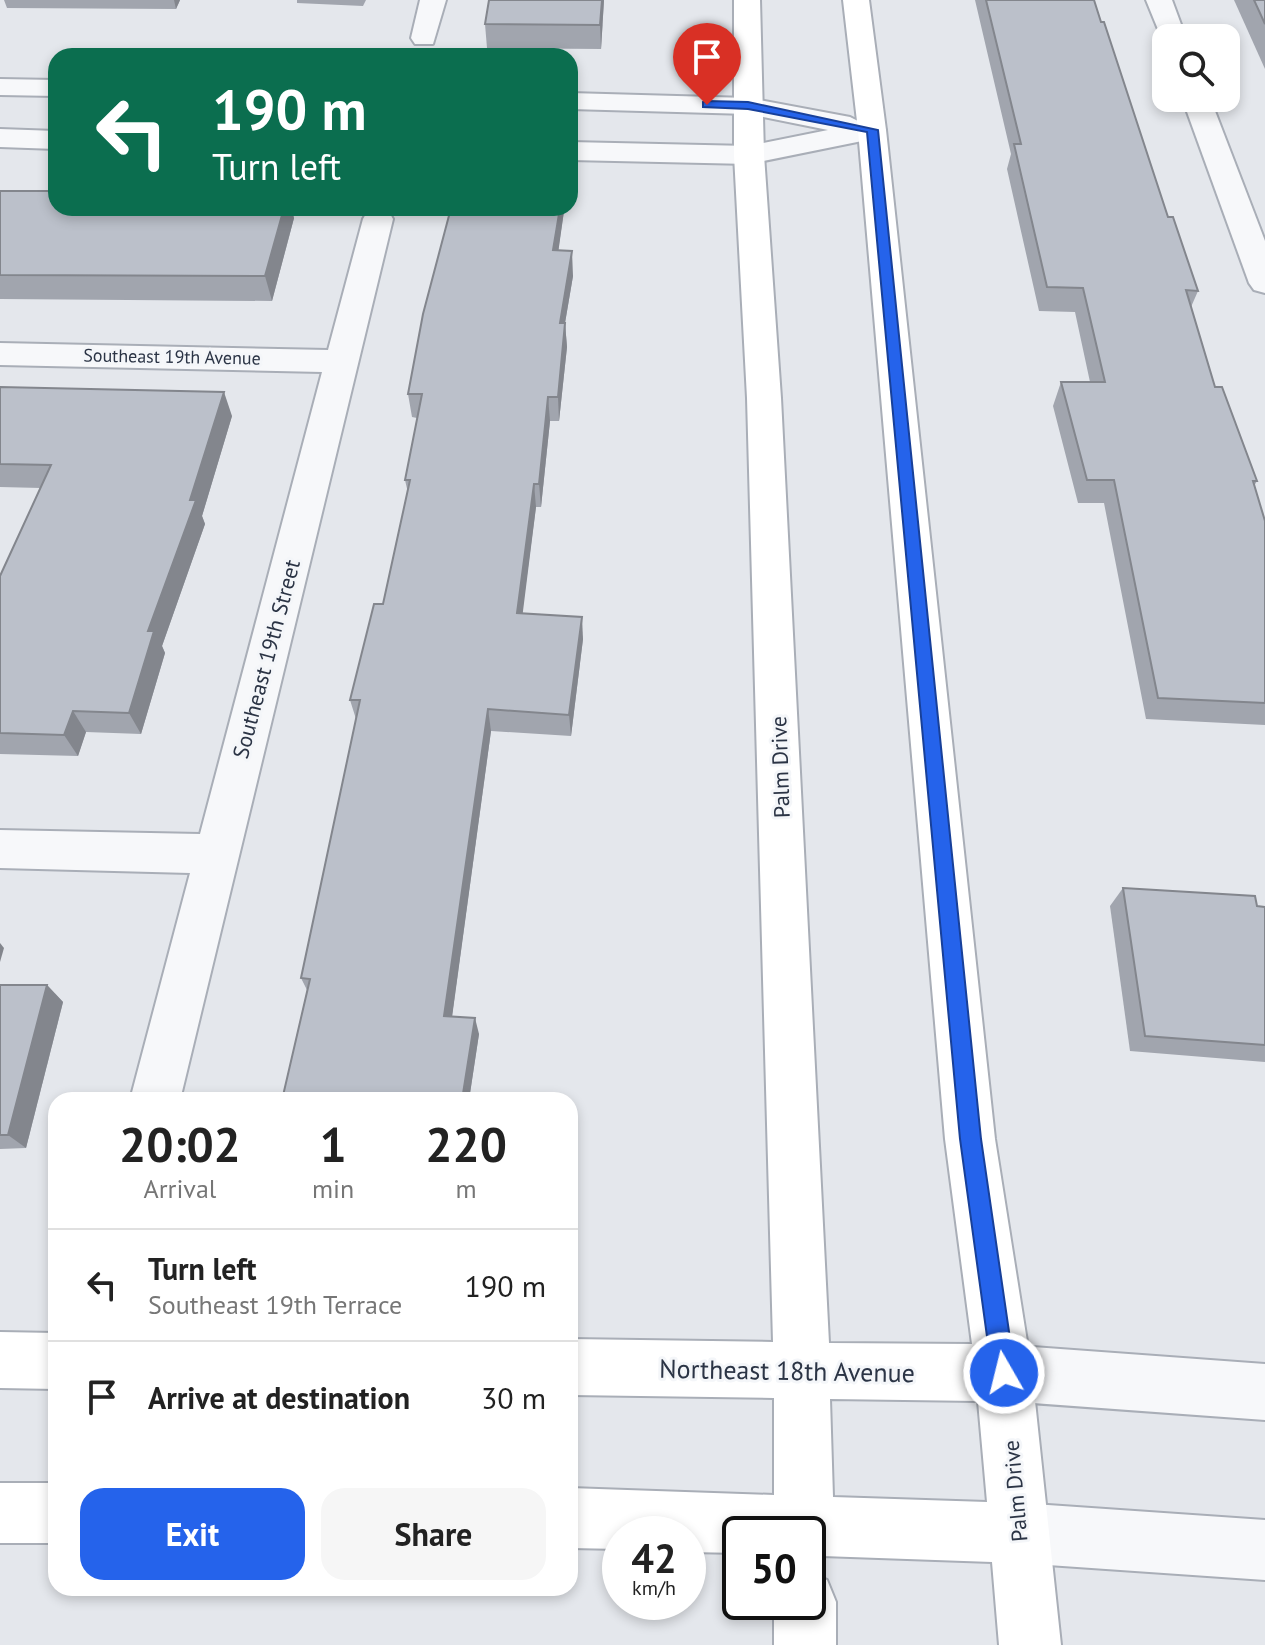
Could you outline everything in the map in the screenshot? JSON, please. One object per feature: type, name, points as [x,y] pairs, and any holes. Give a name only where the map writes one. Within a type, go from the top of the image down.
[{"type":"main road","name":"Palm Drive","points":[[747,0],[749,155],[764,398],[803,1373],[804,1516]]},
{"type":"main road","name":"Palm Drive","points":[[856,0],[872,130],[970,1139],[1004,1373],[1030,1645]]},
{"type":"main road","points":[[0,1360],[48,1361]]},
{"type":"main road","name":"Northeast 18th Avenue","points":[[578,1367],[803,1373],[1004,1373]]},
{"type":"main road","points":[[0,1513],[48,1513]]},
{"type":"main road","points":[[578,1518],[722,1525]]},
{"type":"main road","points":[[826,1529],[1019,1533]]},
{"type":"main road","points":[[805,1620],[805,1645]]},
{"type":"street","points":[[424,38],[433,0]]},
{"type":"street","points":[[1159,0],[1168,24]]},
{"type":"street","points":[[0,87],[48,88]]},
{"type":"street","points":[[578,101],[748,106],[872,130]]},
{"type":"street","points":[[1201,112],[1265,283]]},
{"type":"street","points":[[578,151],[749,155],[872,130]]},
{"type":"street","points":[[0,138],[48,140]]},
{"type":"street","name":"Southeast 19th Street","points":[[157,1092],[378,219]]},
{"type":"street","name":"Southeast 19th Avenue","points":[[0,354],[343,361]]},
{"type":"street","points":[[0,849],[216,854]]},
{"type":"street","points":[[1004,1373],[1265,1392]]},
{"type":"street","points":[[1019,1533],[1265,1550]]},
{"type":"building","points":[[489,0],[602,0],[600,25],[485,24]]},
{"type":"building","points":[[986,0],[1094,0],[1101,22],[1104,22],[1168,217],[1173,217],[1198,291],[1186,290],[1215,387],[1222,387],[1257,481],[1253,481],[1265,521],[1265,703],[1158,698],[1114,480],[1087,480],[1061,382],[1105,382],[1083,288],[1047,287],[1014,144],[1021,144]]},
{"type":"building","points":[[1254,0],[1265,0],[1265,24]]},
{"type":"building","points":[[0,191],[48,191],[48,216],[282,216],[265,276],[0,275]]},
{"type":"building","points":[[449,216],[559,216],[553,250],[572,251],[560,323],[565,323],[558,397],[548,397],[539,484],[534,484],[517,613],[582,617],[569,715],[488,709],[444,1016],[475,1018],[463,1092],[284,1092],[310,979],[301,978],[360,700],[350,700],[374,604],[383,604],[410,480],[405,480],[422,394],[408,394],[423,314]]},
{"type":"building","points":[[0,387],[224,392],[190,500],[196,500],[148,631],[154,631],[129,713],[73,711],[64,735],[0,733],[0,576],[51,465],[0,464]]},
{"type":"building","points":[[1123,888],[1255,896],[1257,906],[1265,907],[1265,1045],[1145,1036]]},
{"type":"building","points":[[0,985],[47,985],[8,1135],[0,1135]]},
{"type":"route","points":[[707,105],[748,106],[872,130],[970,1139],[1004,1373]]}]
